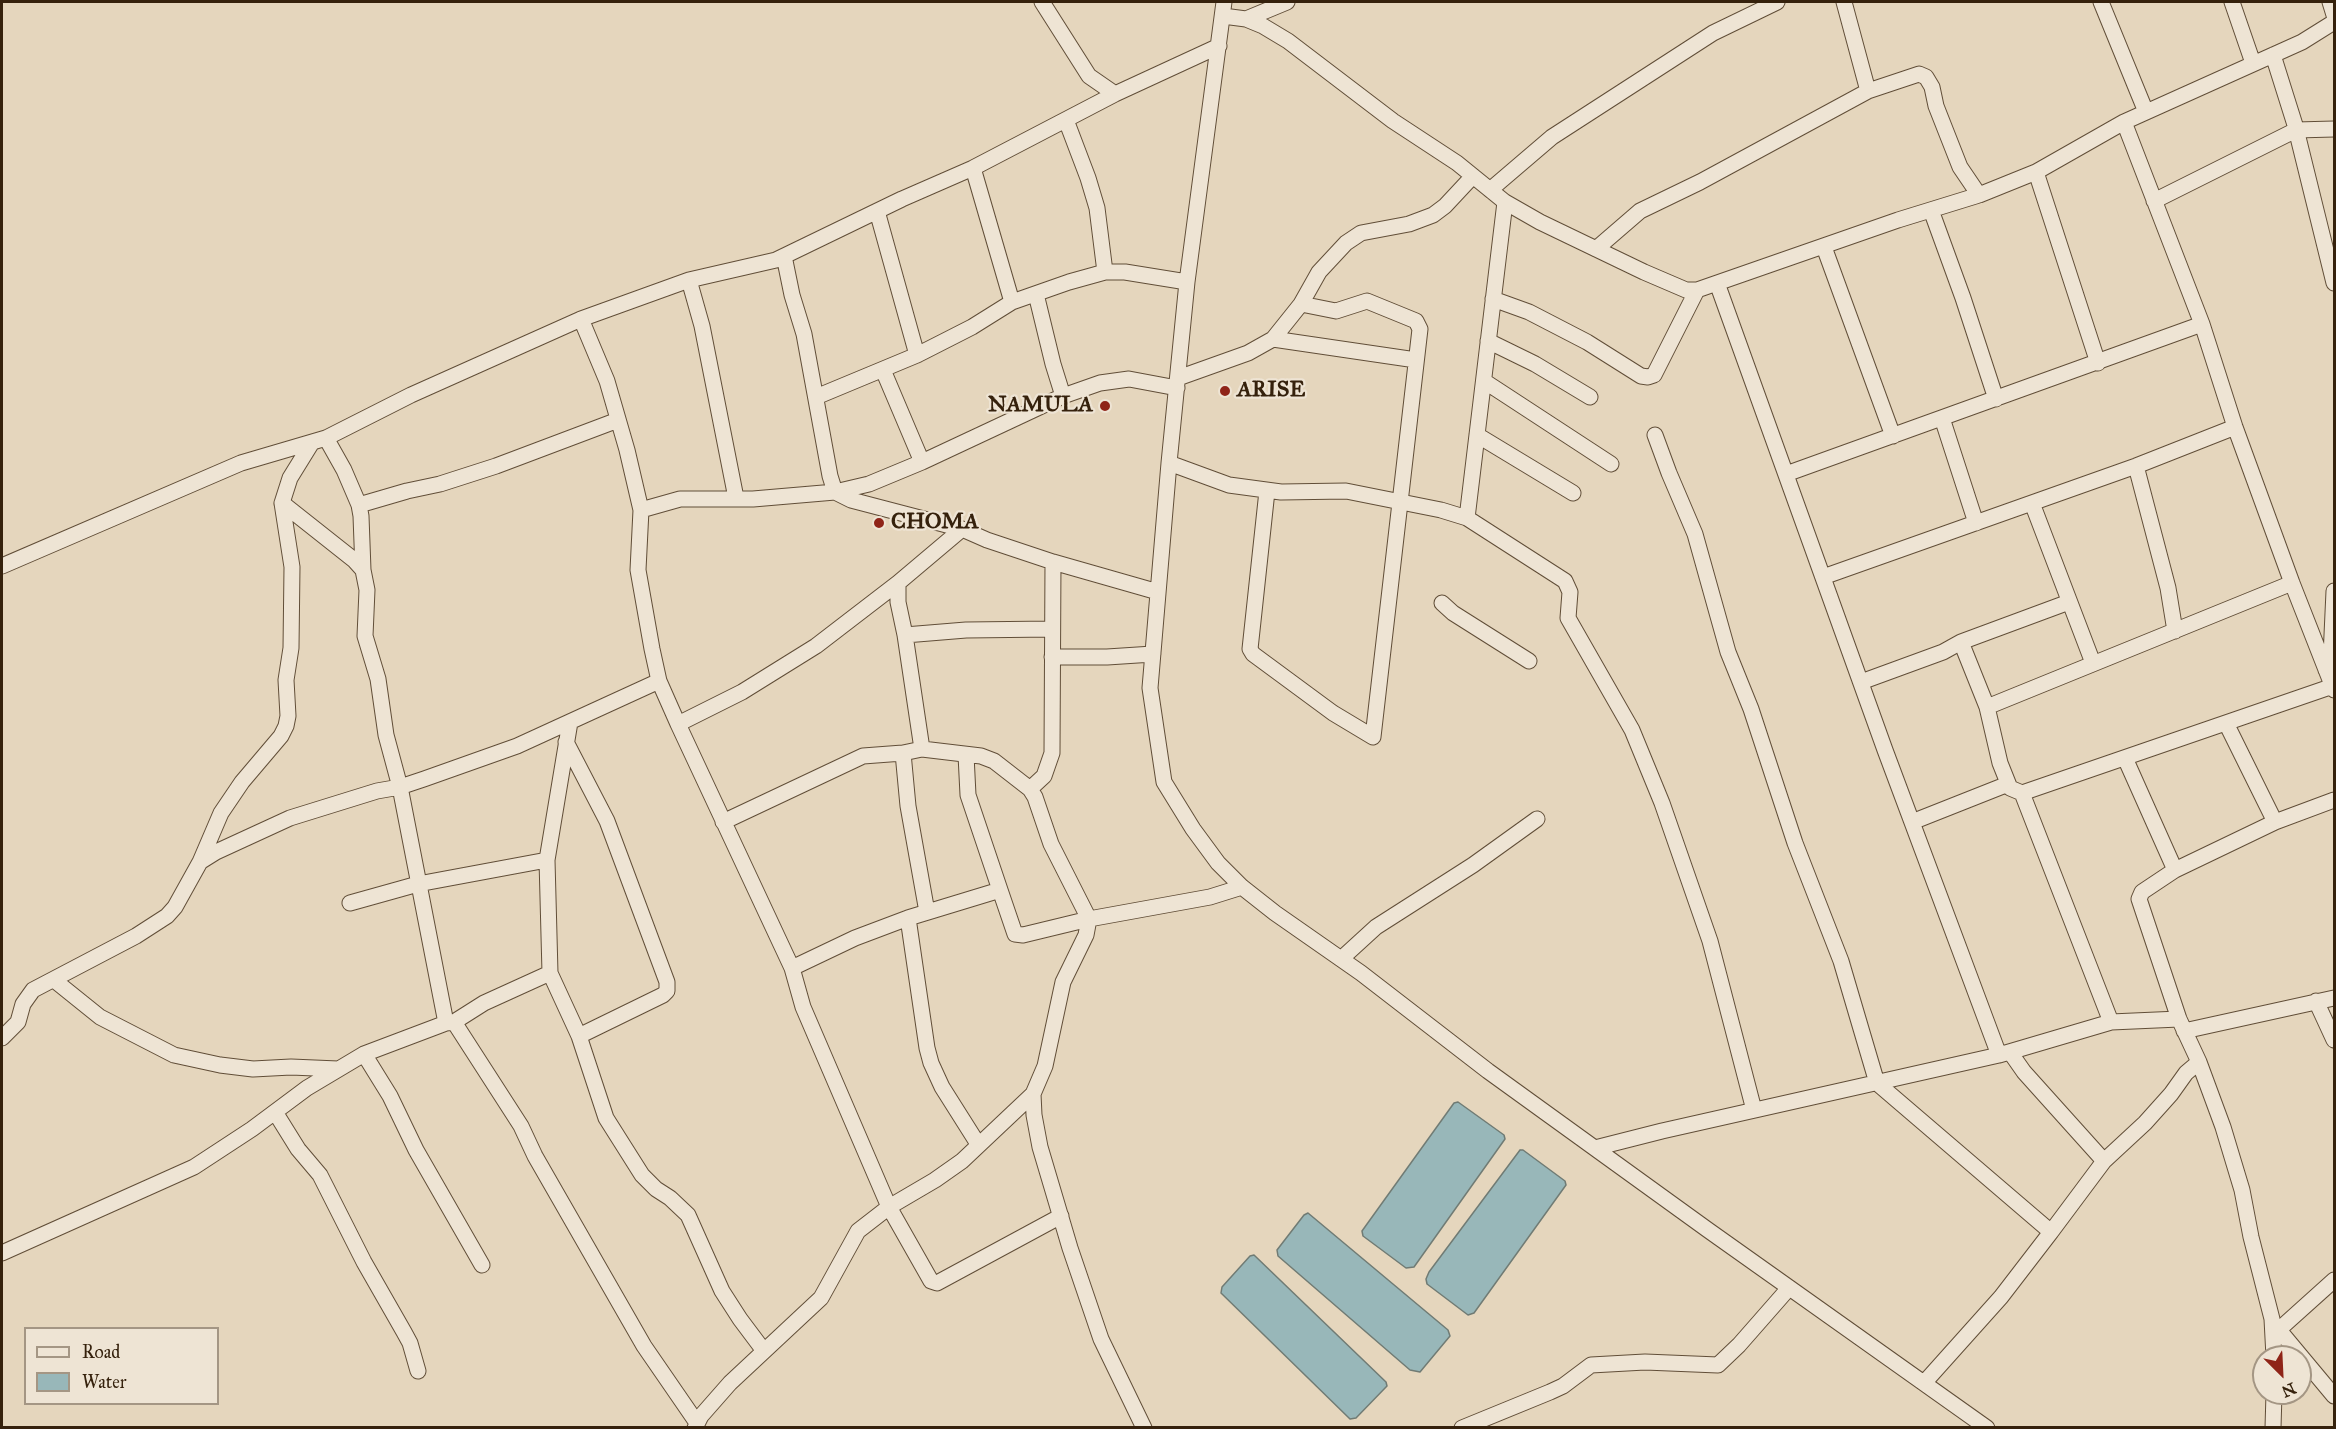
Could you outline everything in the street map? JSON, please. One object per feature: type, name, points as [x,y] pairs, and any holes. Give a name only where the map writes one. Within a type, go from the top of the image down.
[{"type":"street","points":[[1042,2],[1089,76],[1114,94]]},
{"type":"street","points":[[1246,19],[1287,2]]},
{"type":"street","points":[[1490,190],[1552,137],[1713,33],[1777,2]]},
{"type":"street","points":[[1844,2],[1868,91]]},
{"type":"street","points":[[2101,2],[2146,112]]},
{"type":"street","points":[[2232,2],[2253,63]]},
{"type":"street","points":[[2330,2],[2334,15]]},
{"type":"street","points":[[1987,1428],[1488,1071],[1242,887],[1218,863],[1193,829],[1164,782],[1150,688],[1187,282],[1224,9],[1263,26],[1288,41],[1393,121],[1457,163],[1505,202],[1596,249],[1677,287],[1696,290],[1898,220],[1978,195],[2036,172],[2124,122],[2273,55],[2334,22]]},
{"type":"street","points":[[2,566],[241,463],[326,438],[411,395],[581,319],[689,280],[776,260],[973,168],[1114,94],[1219,46]]},
{"type":"street","points":[[2273,55],[2296,130],[2334,283]]},
{"type":"street","points":[[1596,249],[1640,211],[1700,182],[1868,91],[1919,74],[1926,77],[1932,87],[1936,106],[1960,167],[1978,195]]},
{"type":"street","points":[[1066,120],[1097,208],[1105,272]]},
{"type":"street","points":[[2022,794],[2334,688],[2292,583],[2234,423],[2202,324],[2124,122]]},
{"type":"street","points":[[2154,201],[2296,130],[2334,129]]},
{"type":"street","points":[[973,168],[1012,302]]},
{"type":"street","points":[[2036,172],[2098,363]]},
{"type":"street","points":[[641,510],[680,499],[753,499],[835,492],[869,484],[922,462],[1063,396],[1115,380],[1177,383],[1248,353],[1273,339],[1301,304],[1319,272],[1346,243],[1361,233],[1408,224],[1433,215],[1445,206],[1473,176]]},
{"type":"street","points":[[1467,518],[1505,202]]},
{"type":"street","points":[[1931,210],[1996,399]]},
{"type":"street","points":[[877,211],[917,355]]},
{"type":"street","points":[[1824,247],[1893,436]]},
{"type":"street","points":[[784,256],[796,312],[804,334],[830,476],[835,492],[851,500],[962,529],[987,540],[1053,562],[1158,592]]},
{"type":"street","points":[[816,397],[917,355],[972,327],[1012,302],[1105,272],[1125,272],[1187,282]]},
{"type":"street","points":[[689,280],[702,326],[736,498]]},
{"type":"street","points":[[1717,283],[1912,822],[2005,1053],[2104,1161]]},
{"type":"street","points":[[1493,299],[1529,312],[1587,342],[1641,376],[1648,377],[1654,375],[1696,290]]},
{"type":"street","points":[[1036,294],[1063,396]]},
{"type":"street","points":[[1267,491],[1250,649],[1253,654],[1333,713],[1373,737],[1420,329],[1416,321],[1367,301],[1336,311],[1301,304]]},
{"type":"street","points":[[581,319],[607,381],[641,510],[638,570],[658,681],[792,968],[803,1007],[889,1207],[920,1264],[934,1283],[1061,1216]]},
{"type":"street","points":[[1786,474],[2202,324]]},
{"type":"street","points":[[1273,339],[1416,360]]},
{"type":"street","points":[[1488,341],[1535,364],[1590,397]]},
{"type":"street","points":[[883,370],[922,462]]},
{"type":"street","points":[[1484,381],[1611,464]]},
{"type":"street","points":[[1942,418],[1976,524]]},
{"type":"street","points":[[359,505],[407,490],[440,484],[496,466],[618,420]]},
{"type":"street","points":[[1823,578],[2136,466],[2234,423]]},
{"type":"street","points":[[1477,435],[1573,493]]},
{"type":"street","points":[[1655,435],[1695,534],[1728,652],[1751,709],[1795,843],[1840,961],[1877,1083],[2050,1232]]},
{"type":"street","points":[[326,438],[344,470],[362,516],[363,570],[367,590],[365,636],[378,679],[386,735],[400,787],[418,884],[450,1023],[521,1126],[535,1156],[644,1346],[696,1425],[730,1383],[821,1298],[858,1231],[889,1207],[962,1161],[1033,1094],[1045,1066],[1063,982],[1086,935],[1089,919],[1051,844],[1035,797],[1030,789],[994,761],[981,756],[922,749],[863,756],[723,822]]},
{"type":"street","points":[[2,1038],[18,1022],[26,997],[33,990],[136,936],[167,916],[175,907],[200,862],[221,813],[242,782],[281,736],[288,716],[286,680],[291,648],[292,567],[282,503],[290,478],[311,444]]},
{"type":"street","points":[[1169,463],[1229,485],[1267,491],[1346,491],[1402,500],[1467,518],[1556,573],[1568,586],[1568,618],[1632,730],[1666,813],[1710,941],[1754,1110]]},
{"type":"street","points":[[2136,466],[2168,588],[2175,631]]},
{"type":"street","points":[[282,503],[354,560],[363,570]]},
{"type":"street","points":[[2032,503],[2093,663]]},
{"type":"street","points":[[678,724],[742,692],[816,646],[898,583],[962,529]]},
{"type":"street","points":[[1030,789],[1044,776],[1052,753],[1053,562]]},
{"type":"street","points":[[898,583],[898,602],[906,635],[922,749]]},
{"type":"street","points":[[1987,707],[2292,583]]},
{"type":"street","points":[[2326,670],[2331,657],[2334,591]]},
{"type":"street","points":[[1861,682],[2069,602]]},
{"type":"street","points":[[1442,603],[1453,613],[1529,661]]},
{"type":"street","points":[[906,635],[966,630],[1052,629]]},
{"type":"street","points":[[1961,642],[1987,707],[2000,764],[2010,788],[2022,794],[2111,1022]]},
{"type":"street","points":[[1052,657],[1153,654]]},
{"type":"street","points":[[200,862],[235,842],[290,818],[377,790],[400,787],[517,746],[658,681]]},
{"type":"street","points":[[570,722],[548,860],[550,973],[579,1036],[606,1118],[620,1143],[649,1182],[688,1215],[722,1291],[764,1351]]},
{"type":"street","points":[[2226,723],[2275,822]]},
{"type":"street","points":[[566,742],[607,821],[668,982],[667,991],[663,995],[579,1036]]},
{"type":"street","points":[[903,753],[908,806],[927,912]]},
{"type":"street","points":[[966,755],[968,795],[1015,934],[1023,935],[1089,919],[1175,905],[1242,887]]},
{"type":"street","points":[[2125,758],[2175,870]]},
{"type":"street","points":[[1912,822],[2008,784]]},
{"type":"street","points":[[2275,1345],[2276,1332],[2251,1237],[2242,1190],[2223,1127],[2199,1062],[2182,1025],[2139,899],[2142,892],[2175,870],[2275,822],[2334,800]]},
{"type":"street","points":[[1341,959],[1376,927],[1473,865],[1537,819]]},
{"type":"street","points":[[350,903],[418,884],[548,860]]},
{"type":"street","points":[[792,968],[855,938],[908,918],[1000,890]]},
{"type":"street","points":[[908,918],[931,1063],[942,1087],[978,1144]]},
{"type":"street","points":[[2,1253],[194,1167],[338,1069],[364,1054],[450,1023],[484,1003],[550,973]]},
{"type":"street","points":[[54,980],[100,1017],[174,1054],[220,1065],[253,1069],[291,1066],[338,1069]]},
{"type":"street","points":[[1595,1148],[2005,1053],[2111,1022],[2182,1025],[2334,998]]},
{"type":"street","points":[[2316,1001],[2334,1041]]},
{"type":"street","points":[[364,1054],[390,1096],[416,1150],[482,1265]]},
{"type":"street","points":[[1924,1383],[2001,1297],[2104,1161],[2145,1122],[2171,1094],[2186,1072],[2199,1062]]},
{"type":"street","points":[[1033,1094],[1040,1147],[1101,1339],[1144,1428]]},
{"type":"street","points":[[274,1112],[298,1149],[320,1175],[364,1263],[410,1343],[418,1371]]},
{"type":"street","points":[[2276,1332],[2334,1280]]},
{"type":"street","points":[[1462,1428],[1563,1386],[1592,1365],[1644,1362],[1718,1365],[1739,1345],[1789,1288]]},
{"type":"street","points":[[2276,1332],[2334,1396]]},
{"type":"street","points":[[2273,1428],[2274,1405]]},
{"type":"water","points":[[1458,1102],[1504,1135],[1505,1139],[1414,1267],[1406,1268],[1363,1236],[1362,1231],[1454,1103]]},
{"type":"water","points":[[1520,1150],[1565,1181],[1566,1185],[1474,1313],[1468,1315],[1427,1284],[1426,1279]]},
{"type":"water","points":[[1308,1213],[1448,1330],[1450,1336],[1420,1372],[1410,1370],[1278,1256],[1277,1250]]},
{"type":"water","points":[[1254,1255],[1386,1382],[1387,1386],[1356,1418],[1350,1419],[1221,1293],[1222,1287],[1250,1256]]},
{"type":"place","name":"ARISE","points":[[1225,391]]},
{"type":"place","name":"NAMULA","points":[[1105,406]]},
{"type":"place","name":"CHOMA","points":[[879,523]]}]
